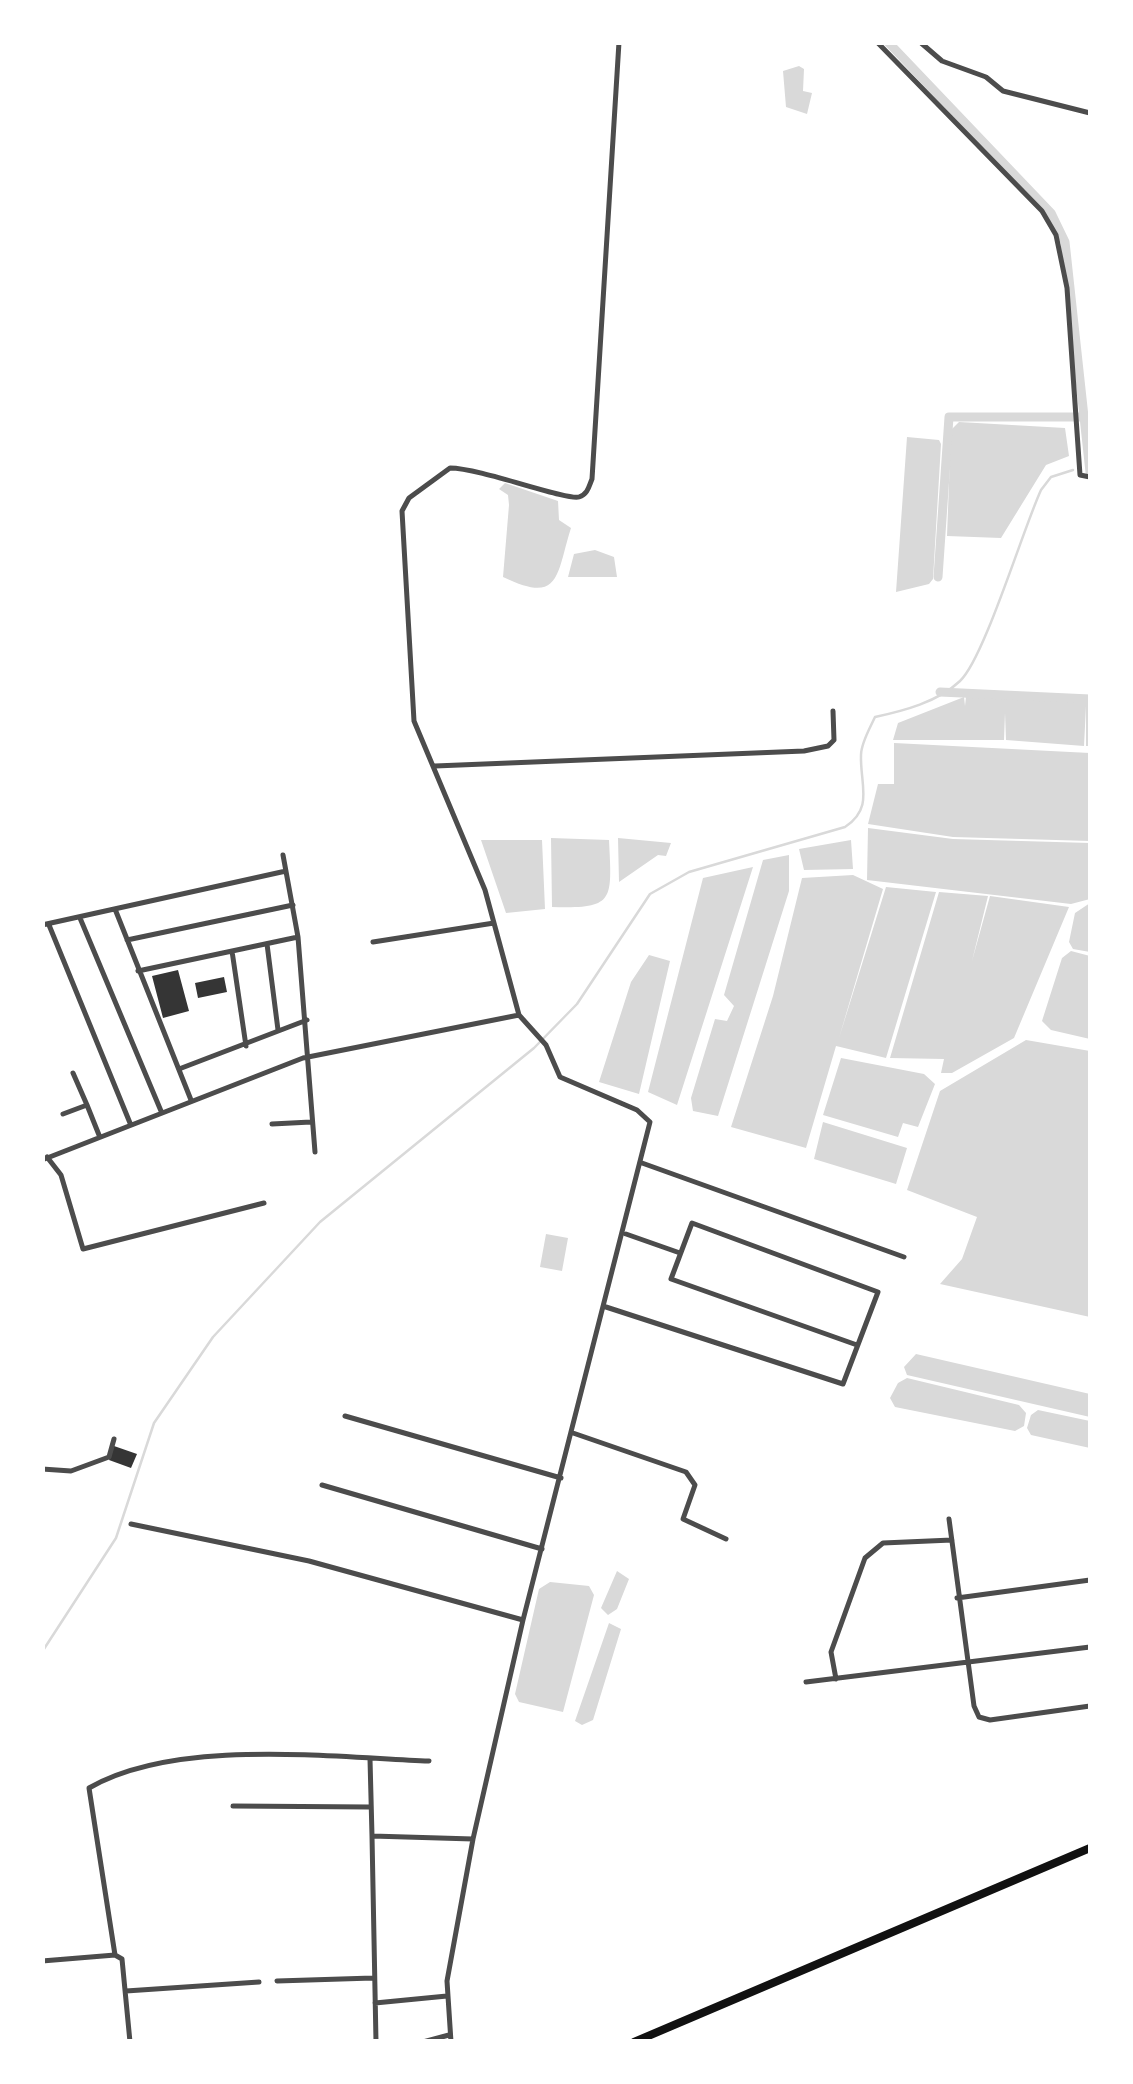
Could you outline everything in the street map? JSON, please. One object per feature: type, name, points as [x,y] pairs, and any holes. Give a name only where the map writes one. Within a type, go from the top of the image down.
[{"type":"main road","points":[[634,2042],[1090,1848]]},
{"type":"street","points":[[423,2042],[450,2038],[447,1996],[454,1930],[473,1839],[523,1620],[625,1234],[650,1122],[637,1110],[570,1084],[560,1076],[546,1045],[519,1015],[494,924],[435,766],[414,721],[402,511],[409,498],[450,468],[508,477],[563,498],[586,492],[592,478],[619,42]]},
{"type":"street","points":[[877,42],[1042,212],[1056,235],[1067,288],[1080,475],[1090,477]]},
{"type":"street","points":[[920,42],[942,61],[986,77],[1003,91],[1090,113]]},
{"type":"street","points":[[435,766],[804,751],[828,746],[834,740],[833,711]]},
{"type":"street","points":[[283,855],[298,936],[315,1152]]},
{"type":"street","points":[[130,1122],[46,925],[286,871]]},
{"type":"street","points":[[128,940],[293,905]]},
{"type":"street","points":[[115,909],[191,1100]]},
{"type":"street","points":[[80,918],[161,1112]]},
{"type":"street","points":[[372,942],[494,924]]},
{"type":"street","points":[[138,971],[298,936]]},
{"type":"street","points":[[268,944],[278,1031]]},
{"type":"street","points":[[232,951],[246,1046]]},
{"type":"street","points":[[264,1203],[83,1249],[61,1175],[45,1158],[130,1122],[310,1056],[519,1015]]},
{"type":"street","points":[[178,1069],[307,1020]]},
{"type":"street","points":[[74,1073],[99,1135]]},
{"type":"street","points":[[63,1114],[88,1106]]},
{"type":"street","points":[[272,1124],[311,1122]]},
{"type":"street","points":[[642,1163],[904,1257]]},
{"type":"street","points":[[606,1307],[843,1384],[878,1292],[692,1223],[671,1278],[857,1345]]},
{"type":"street","points":[[625,1234],[680,1253]]},
{"type":"street","points":[[345,1416],[561,1478]]},
{"type":"street","points":[[572,1433],[686,1472],[695,1485],[684,1518],[726,1539]]},
{"type":"street","points":[[42,1469],[92,1467],[109,1457],[114,1439]]},
{"type":"street","points":[[322,1485],[542,1549]]},
{"type":"street","points":[[949,1518],[957,1598],[979,1717],[990,1720],[1090,1706]]},
{"type":"street","points":[[131,1524],[309,1562],[523,1620]]},
{"type":"street","points":[[836,1679],[831,1652],[865,1558],[883,1542],[952,1540]]},
{"type":"street","points":[[957,1598],[1090,1580]]},
{"type":"street","points":[[806,1682],[1090,1647]]},
{"type":"street","points":[[370,1759],[376,2042]]},
{"type":"street","points":[[130,2042],[126,1992],[89,1788],[120,1770],[158,1761],[429,1761]]},
{"type":"street","points":[[233,1806],[369,1806]]},
{"type":"street","points":[[372,1836],[473,1839]]},
{"type":"street","points":[[42,1960],[119,1958]]},
{"type":"street","points":[[277,1982],[373,1978]]},
{"type":"street","points":[[126,1992],[259,1982]]},
{"type":"street","points":[[375,2003],[447,1996]]},
{"type":"shaded area","points":[[799,66],[804,69],[803,91],[812,93],[807,114],[786,107],[783,71]]},
{"type":"shaded area","points":[[959,422],[1065,428],[1069,456],[1046,465],[1001,538],[947,536],[951,430]]},
{"type":"shaded area","points":[[907,437],[939,440],[941,444],[933,579],[929,584],[896,592]]},
{"type":"shaded area","points":[[505,483],[558,501],[559,520],[571,528],[558,572],[546,586],[536,588],[503,577],[509,505],[508,495],[499,489]]},
{"type":"shaded area","points":[[595,550],[614,557],[617,577],[568,577],[574,554]]},
{"type":"shaded area","points":[[964,697],[965,706],[966,697],[1090,702],[1090,746],[1086,746],[1086,706],[1084,746],[1006,740],[1005,713],[1004,740],[893,740],[898,723]]},
{"type":"shaded area","points":[[894,743],[1090,753],[1090,841],[953,837],[868,824],[878,784],[894,784]]},
{"type":"shaded area","points":[[868,828],[953,839],[1090,843],[1090,899],[1071,904],[867,880]]},
{"type":"shaded area","points":[[551,838],[609,840],[609,889],[599,903],[552,907]]},
{"type":"shaded area","points":[[618,838],[671,843],[666,856],[658,855],[619,882]]},
{"type":"shaded area","points":[[481,840],[542,840],[545,909],[506,913]]},
{"type":"shaded area","points":[[851,840],[853,869],[804,870],[799,849]]},
{"type":"shaded area","points":[[789,855],[789,891],[718,1116],[693,1111],[691,1098],[715,1019],[727,1021],[734,1006],[724,995],[763,860]]},
{"type":"shaded area","points":[[753,867],[677,1105],[648,1092],[703,878]]},
{"type":"shaded area","points":[[853,875],[883,889],[839,1038],[886,887],[936,892],[886,1058],[836,1046],[806,1148],[731,1127],[773,996],[802,878]]},
{"type":"shaded area","points":[[939,892],[988,896],[972,961],[990,896],[1069,907],[1014,1038],[952,1073],[941,1073],[944,1059],[890,1058]]},
{"type":"shaded area","points":[[1090,903],[1090,952],[1073,949],[1069,942],[1075,913]]},
{"type":"shaded area","points":[[1071,951],[1090,956],[1090,1039],[1051,1030],[1042,1021],[1062,958]]},
{"type":"shaded area","points":[[649,955],[670,961],[639,1094],[599,1082],[631,982]]},
{"type":"shaded area","points":[[1026,1040],[1090,1051],[1090,1317],[940,1284],[962,1259],[977,1217],[907,1190],[940,1091]]},
{"type":"shaded area","points":[[841,1058],[924,1074],[935,1084],[918,1127],[903,1123],[898,1137],[823,1115]]},
{"type":"shaded area","points":[[823,1122],[907,1148],[896,1184],[814,1159]]},
{"type":"shaded area","points":[[546,1234],[568,1238],[562,1271],[540,1267]]},
{"type":"shaded area","points":[[916,1354],[1090,1394],[1090,1417],[907,1375],[904,1367]]},
{"type":"shaded area","points":[[907,1378],[1019,1405],[1026,1413],[1024,1426],[1015,1431],[895,1407],[890,1398],[898,1383]]},
{"type":"shaded area","points":[[1038,1410],[1090,1421],[1090,1448],[1031,1435],[1027,1428],[1031,1415]]},
{"type":"shaded area","points":[[617,1571],[629,1579],[617,1609],[608,1615],[601,1608]]},
{"type":"shaded area","points":[[550,1582],[589,1586],[594,1595],[563,1712],[519,1702],[515,1694],[539,1589]]},
{"type":"shaded area","points":[[609,1623],[621,1629],[593,1720],[582,1725],[575,1721]]},
{"type":"building","points":[[178,970],[189,1011],[163,1018],[152,976]]},
{"type":"building","points":[[224,977],[227,992],[198,998],[195,983]]},
{"type":"building","points":[[114,1446],[137,1454],[131,1468],[109,1460]]},
{"type":"waterway","points":[[888,42],[1051,213],[1065,242],[1090,472]]},
{"type":"waterway","points":[[938,577],[949,417],[1083,417]]},
{"type":"waterway","points":[[42,1652],[116,1538],[154,1423],[213,1337],[320,1222],[534,1048],[577,1004],[650,894],[689,872],[845,827],[854,820],[864,795],[861,750],[875,717],[931,700],[960,681],[980,647],[1041,490],[1051,477],[1073,470]]},
{"type":"waterway","points":[[940,692],[1090,699]]}]
